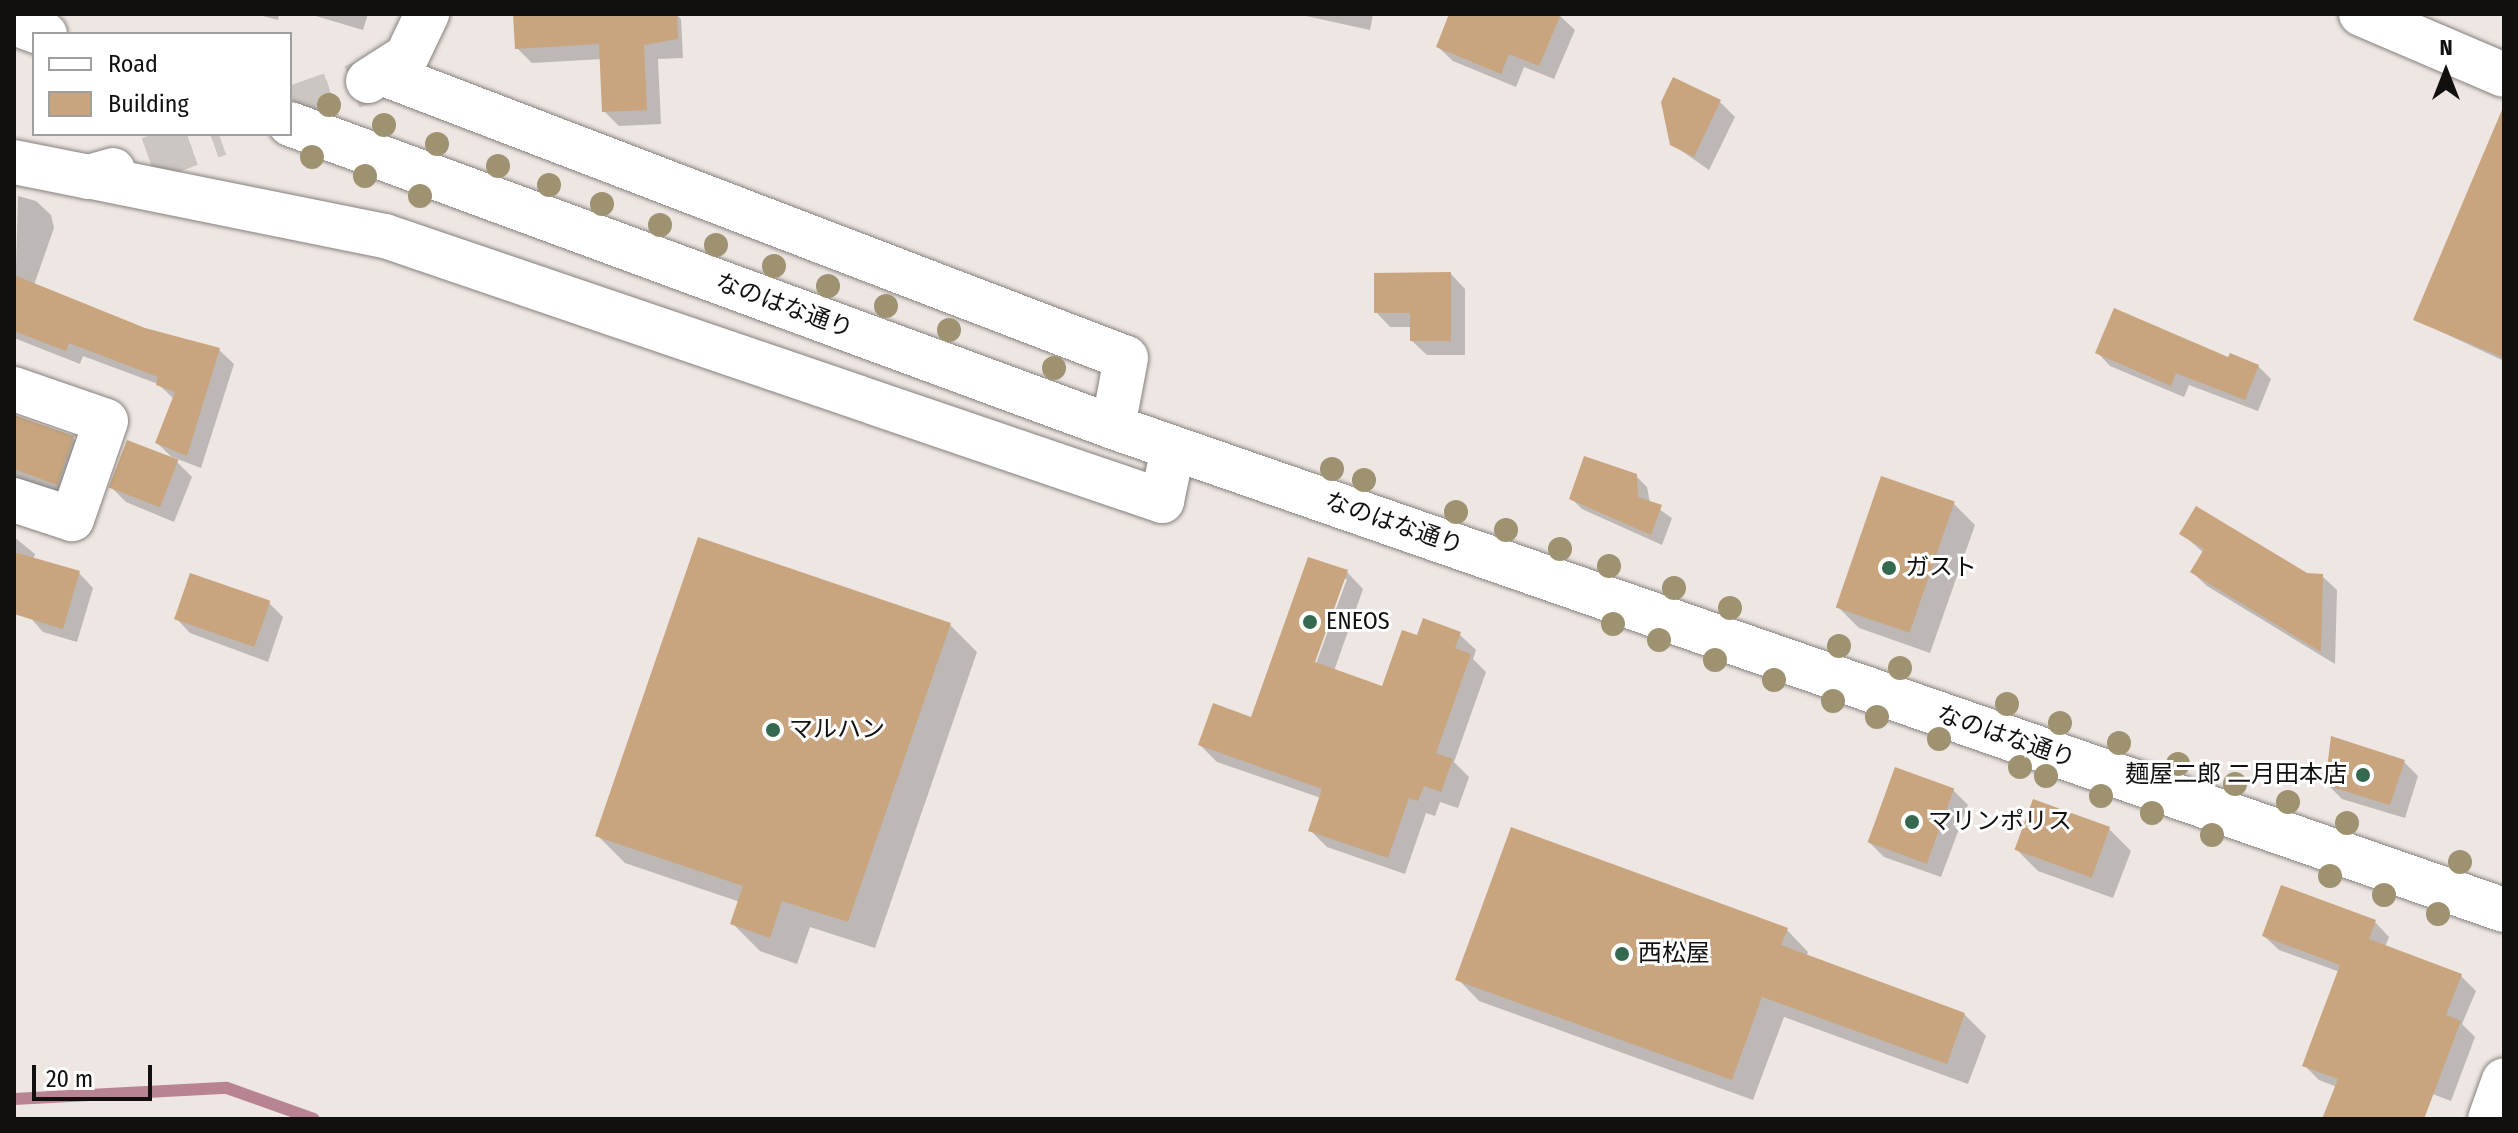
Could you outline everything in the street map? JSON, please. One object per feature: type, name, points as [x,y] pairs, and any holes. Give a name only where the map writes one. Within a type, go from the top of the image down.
[{"type":"street","points":[[427,14],[407,56],[376,77],[1126,358],[1113,427]]},
{"type":"street","points":[[2361,14],[2504,75]]},
{"type":"street","points":[[14,23],[39,32]]},
{"type":"street","name":"なのはな通り","points":[[292,125],[1113,427],[2504,910]]},
{"type":"street","points":[[87,176],[149,159]]},
{"type":"street","points":[[14,162],[385,236],[1162,501],[1173,448]]},
{"type":"street","points":[[14,389],[106,421],[72,519],[14,500]]},
{"type":"street","points":[[2490,1119],[2504,1080]]},
{"type":"building","points":[[513,14],[677,14],[678,39],[644,45],[647,110],[602,112],[599,44],[515,49]]},
{"type":"building","points":[[1449,14],[1561,14],[1539,66],[1509,54],[1501,74],[1436,47]]},
{"type":"building","points":[[1673,77],[1721,100],[1694,157],[1670,145],[1661,102]]},
{"type":"building","points":[[2504,105],[2504,358],[2413,320]]},
{"type":"building","points":[[1451,272],[1451,341],[1410,341],[1410,313],[1374,313],[1374,273]]},
{"type":"building","points":[[14,275],[145,328],[220,348],[187,456],[155,443],[175,392],[156,385],[158,377],[69,343],[66,351],[14,331]]},
{"type":"building","points":[[2114,308],[2228,357],[2230,353],[2259,365],[2245,400],[2176,373],[2171,386],[2095,353]]},
{"type":"building","points":[[14,415],[74,436],[57,485],[14,469]]},
{"type":"building","points":[[127,440],[178,460],[160,507],[109,488]]},
{"type":"building","points":[[1584,456],[1637,474],[1638,497],[1662,505],[1651,535],[1569,499]]},
{"type":"building","points":[[1881,476],[1955,501],[1909,633],[1836,607]]},
{"type":"building","points":[[2196,506],[2307,573],[2323,574],[2321,652],[2190,572],[2204,549],[2179,534]]},
{"type":"building","name":"マルハン","points":[[698,537],[951,623],[848,922],[782,901],[770,938],[730,924],[743,886],[595,836]]},
{"type":"building","points":[[14,552],[80,571],[63,629],[14,614]]},
{"type":"building","points":[[1308,557],[1348,570],[1315,662],[1382,686],[1402,630],[1417,635],[1423,618],[1461,632],[1455,648],[1471,654],[1436,753],[1453,759],[1441,792],[1424,786],[1418,801],[1409,798],[1388,858],[1308,831],[1322,789],[1198,745],[1213,703],[1251,717]]},
{"type":"building","points":[[190,573],[270,601],[254,647],[174,619]]},
{"type":"building","name":"麺屋二郎 二月田本店","points":[[2331,736],[2405,760],[2390,805],[2325,785]]},
{"type":"building","points":[[1895,767],[1954,789],[1927,864],[1868,842]]},
{"type":"building","points":[[2033,799],[2110,827],[2092,878],[2015,850]]},
{"type":"building","name":"西松屋","points":[[1511,827],[1788,928],[1781,945],[1965,1013],[1947,1064],[1762,997],[1732,1080],[1455,980]]},
{"type":"building","points":[[2281,885],[2376,920],[2369,939],[2462,974],[2446,1015],[2461,1021],[2424,1119],[2322,1119],[2338,1079],[2302,1066],[2340,965],[2262,936]]},
{"type":"waterway","points":[[14,1099],[227,1088],[314,1119]]},
{"type":"tunnel","points":[[292,108],[368,81]]},
{"type":"tunnel","points":[[149,159],[213,136]]},
{"type":"place","name":"ガスト","points":[[1889,568]]},
{"type":"place","name":"ENEOS","points":[[1310,622]]},
{"type":"place","name":"マルハン","points":[[773,730]]},
{"type":"place","name":"麺屋二郎 二月田本店","points":[[2363,775]]},
{"type":"place","name":"マリンポリス","points":[[1912,822]]},
{"type":"place","name":"西松屋","points":[[1622,954]]}]
